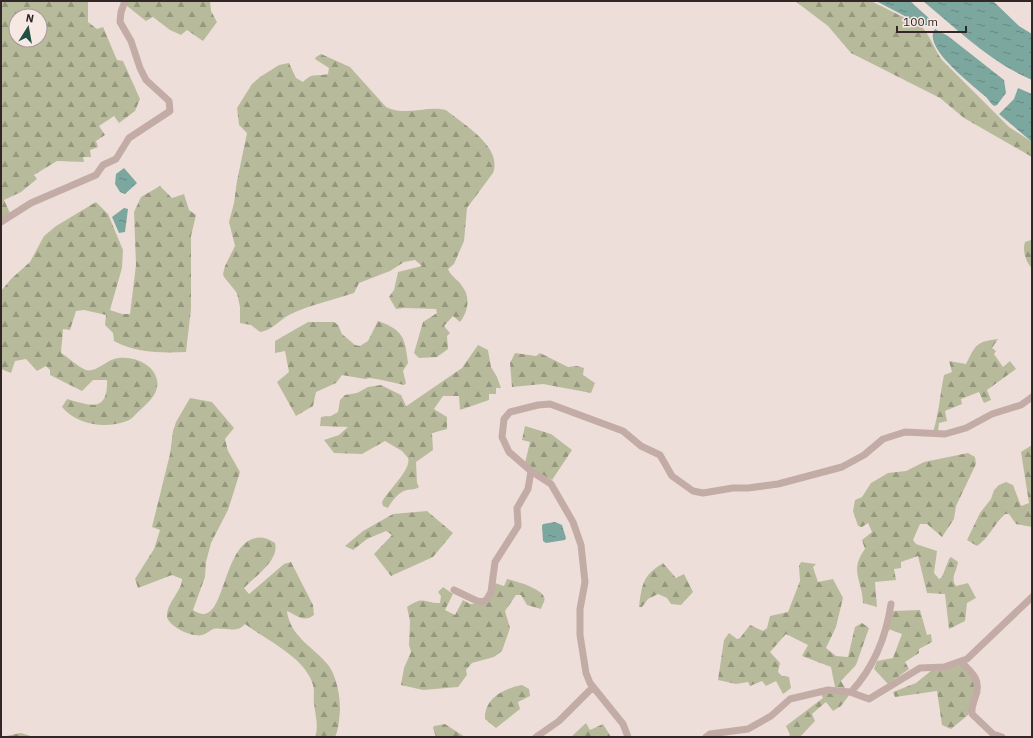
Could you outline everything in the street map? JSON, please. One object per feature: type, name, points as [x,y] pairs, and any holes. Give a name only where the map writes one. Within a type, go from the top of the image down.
[{"type":"street","points":[[1,222],[30,203],[96,175],[102,165],[116,159],[129,138],[170,111],[169,101],[144,77],[131,41],[122,25],[121,12],[125,1]]},
{"type":"street","points":[[628,737],[620,720],[593,687],[586,673],[580,635],[580,609],[585,582],[581,545],[573,522],[551,484],[530,471],[506,448],[501,434],[504,419],[510,412],[538,405],[554,405],[623,431],[641,446],[660,455],[672,476],[693,491],[703,493],[733,488],[748,488],[778,484],[842,467],[864,455],[883,439],[905,432],[945,434],[971,426],[992,414],[1021,405],[1032,397]]},
{"type":"street","points":[[454,590],[476,601],[483,602],[487,599],[491,592],[495,562],[518,526],[517,508],[528,489],[530,471]]},
{"type":"street","points":[[706,737],[710,734],[748,729],[771,716],[792,699],[828,690],[851,692],[863,698],[870,698],[920,668],[944,667],[961,662],[972,654],[1032,597]]},
{"type":"street","points":[[851,692],[864,678],[875,658],[886,629],[892,604]]},
{"type":"street","points":[[961,662],[973,674],[977,682],[977,692],[972,707],[972,714],[993,734],[1002,737]]},
{"type":"street","points":[[536,737],[559,721],[593,687]]},
{"type":"green space","points":[[1,1],[88,1],[88,22],[97,29],[103,27],[117,60],[123,61],[140,99],[135,111],[119,123],[114,116],[99,126],[105,135],[96,141],[98,147],[90,150],[91,157],[83,157],[84,162],[57,161],[34,175],[37,179],[21,192],[4,200],[10,213],[1,219]]},
{"type":"green space","points":[[126,1],[210,1],[211,11],[217,22],[203,41],[187,30],[181,35],[170,30],[153,17],[146,21],[127,6]]},
{"type":"green space","points":[[795,1],[871,1],[921,26],[942,60],[1009,127],[1032,142],[1032,157],[964,118],[940,98],[851,53],[828,26]]},
{"type":"green space","points":[[321,54],[350,67],[386,107],[401,111],[431,109],[446,110],[480,137],[492,154],[495,163],[493,173],[467,208],[464,241],[454,264],[448,269],[465,290],[467,295],[467,309],[460,322],[453,316],[444,326],[450,333],[447,336],[448,349],[437,357],[419,358],[414,353],[423,322],[437,313],[436,309],[396,309],[389,297],[394,290],[398,272],[422,266],[415,260],[404,262],[390,271],[359,283],[354,293],[297,311],[285,317],[265,331],[260,332],[251,325],[240,323],[240,307],[237,293],[223,274],[225,266],[235,246],[229,222],[247,133],[239,125],[237,108],[252,84],[279,65],[289,63],[296,78],[303,82],[312,76],[328,74],[329,68],[315,59]]},
{"type":"green space","points":[[160,186],[172,198],[184,194],[189,210],[196,215],[191,236],[191,309],[186,352],[149,351],[122,345],[114,341],[113,333],[105,325],[106,315],[84,310],[76,311],[70,330],[63,329],[61,353],[86,370],[93,370],[114,359],[135,359],[150,367],[156,377],[157,383],[157,389],[151,399],[133,417],[110,425],[92,424],[75,418],[62,407],[67,399],[90,405],[101,403],[106,391],[107,380],[93,380],[82,391],[50,375],[50,370],[46,366],[37,371],[26,359],[15,361],[11,373],[1,369],[1,291],[11,279],[30,262],[44,236],[56,226],[96,202],[108,214],[123,250],[122,268],[110,310],[122,314],[130,314],[136,265],[134,212],[141,197]]},
{"type":"green space","points":[[1032,240],[1032,268],[1026,260],[1024,245],[1025,242]]},
{"type":"green space","points":[[378,321],[398,331],[404,341],[408,363],[403,371],[406,383],[404,385],[370,378],[365,379],[342,375],[336,383],[316,392],[313,406],[296,416],[277,382],[289,372],[285,351],[275,353],[275,341],[308,322],[334,322],[338,325],[342,334],[355,345],[360,346],[368,341]]},
{"type":"green space","points":[[998,339],[992,348],[996,351],[994,354],[1003,367],[1010,361],[1016,369],[987,390],[991,400],[984,403],[979,392],[961,399],[962,404],[945,411],[947,421],[939,423],[938,432],[933,432],[944,375],[952,372],[949,361],[966,364],[972,352],[978,345],[985,341]]},
{"type":"green space","points":[[478,345],[488,350],[491,367],[501,388],[496,388],[496,394],[489,394],[489,400],[460,410],[459,396],[443,396],[434,409],[447,417],[447,429],[432,433],[433,450],[416,462],[417,483],[419,487],[404,491],[398,495],[388,508],[383,506],[382,502],[385,497],[403,474],[408,463],[408,458],[402,451],[385,441],[362,454],[334,453],[324,440],[339,435],[348,427],[320,426],[321,417],[331,416],[338,412],[340,400],[345,395],[357,393],[368,387],[381,385],[401,395],[406,406],[462,368]]},
{"type":"green space","points":[[515,353],[536,356],[540,353],[568,367],[577,366],[584,368],[583,375],[595,383],[591,393],[543,384],[512,387],[510,363]]},
{"type":"green space","points":[[190,398],[212,402],[234,428],[225,439],[228,451],[240,472],[228,510],[211,543],[206,562],[205,577],[193,610],[203,614],[211,610],[217,601],[234,559],[242,547],[252,539],[258,538],[267,539],[275,543],[276,549],[270,562],[244,588],[249,594],[284,564],[291,562],[313,605],[314,615],[303,618],[287,611],[289,620],[298,635],[323,659],[329,666],[334,676],[339,693],[340,710],[335,737],[315,737],[317,724],[313,685],[309,675],[302,666],[284,650],[245,624],[238,629],[213,629],[203,635],[193,635],[171,624],[167,616],[169,606],[180,588],[182,579],[172,575],[138,588],[135,579],[154,549],[160,530],[152,527],[170,454],[173,431],[176,422]]},
{"type":"green space","points":[[525,426],[551,434],[572,450],[552,480],[538,473],[525,463],[530,442],[522,440]]},
{"type":"green space","points":[[1032,445],[1032,527],[1016,524],[1009,514],[1005,514],[985,539],[977,546],[967,540],[980,513],[991,499],[994,490],[999,485],[1006,482],[1013,485],[1021,506],[1029,503],[1021,452]]},
{"type":"green space","points":[[968,453],[975,457],[976,464],[956,506],[954,519],[942,537],[927,524],[920,524],[913,540],[916,544],[937,551],[934,573],[939,579],[942,577],[951,557],[958,562],[954,583],[956,586],[968,583],[976,598],[967,603],[965,621],[949,629],[945,594],[927,593],[918,556],[901,562],[901,568],[894,569],[896,580],[875,582],[877,607],[863,603],[857,569],[860,557],[865,549],[862,540],[872,532],[868,523],[862,527],[858,526],[853,511],[855,500],[862,497],[871,483],[888,473],[906,471],[924,462]]},
{"type":"green space","points":[[427,511],[453,533],[433,557],[391,576],[374,554],[392,535],[386,531],[367,539],[353,550],[345,546],[363,531],[393,514]]},
{"type":"green space","points":[[801,562],[816,564],[813,567],[818,582],[833,579],[843,598],[836,627],[826,648],[836,656],[848,657],[855,627],[862,623],[869,628],[856,665],[841,681],[845,688],[835,687],[831,667],[802,656],[808,645],[786,634],[770,652],[780,663],[778,672],[782,676],[789,677],[791,688],[783,694],[776,681],[766,686],[762,681],[750,686],[748,682],[736,684],[718,680],[724,640],[729,633],[737,639],[740,638],[750,625],[763,631],[767,628],[770,616],[788,612],[800,581],[799,566]]},
{"type":"green space","points":[[663,563],[676,578],[684,574],[693,592],[681,605],[671,604],[667,598],[658,594],[648,599],[642,607],[639,607],[644,582],[651,572]]},
{"type":"green space","points":[[507,579],[527,585],[538,591],[542,594],[545,600],[541,609],[527,605],[521,595],[516,595],[505,611],[510,628],[502,651],[494,657],[472,663],[466,670],[467,675],[458,687],[423,690],[401,685],[404,668],[411,652],[409,645],[410,621],[407,607],[420,600],[440,603],[441,596],[438,592],[443,587],[453,594],[445,610],[455,615],[463,600],[470,604],[488,603],[495,583],[504,586]]},
{"type":"green space","points":[[920,610],[927,635],[931,634],[932,642],[919,649],[919,653],[905,662],[909,669],[888,684],[874,669],[877,661],[893,658],[902,634],[888,629],[893,611]]},
{"type":"green space","points":[[961,665],[973,677],[975,692],[968,715],[951,729],[942,725],[937,691],[895,697],[893,692],[916,683],[932,670]]},
{"type":"green space","points":[[522,685],[529,689],[530,696],[518,702],[520,709],[496,728],[485,719],[488,705],[497,695],[515,686]]},
{"type":"green space","points":[[830,692],[850,694],[841,706],[833,711],[826,702],[812,714],[815,721],[800,737],[788,737],[790,735],[786,726],[823,698],[821,694]]},
{"type":"green space","points":[[586,723],[590,730],[603,724],[611,737],[571,737]]},
{"type":"green space","points":[[445,724],[465,737],[436,737],[433,728],[434,726]]},
{"type":"green space","points":[[21,733],[34,737],[1,737]]},
{"type":"water","points":[[876,1],[910,1],[932,21],[930,25],[922,25]]},
{"type":"water","points":[[923,1],[993,1],[1019,26],[1032,34],[1032,80],[1017,73],[988,55]]},
{"type":"water","points":[[935,29],[948,36],[1004,80],[1006,93],[997,105],[994,106],[942,56],[935,46],[933,37]]},
{"type":"water","points":[[1018,88],[1032,94],[1032,142],[999,114],[1014,99]]},
{"type":"water","points":[[124,168],[137,183],[125,194],[120,192],[115,184],[116,174]]},
{"type":"water","points":[[124,208],[128,209],[125,232],[119,233],[112,217]]},
{"type":"water","points":[[555,522],[562,525],[566,538],[565,540],[546,543],[543,541],[542,526],[543,524]]}]
